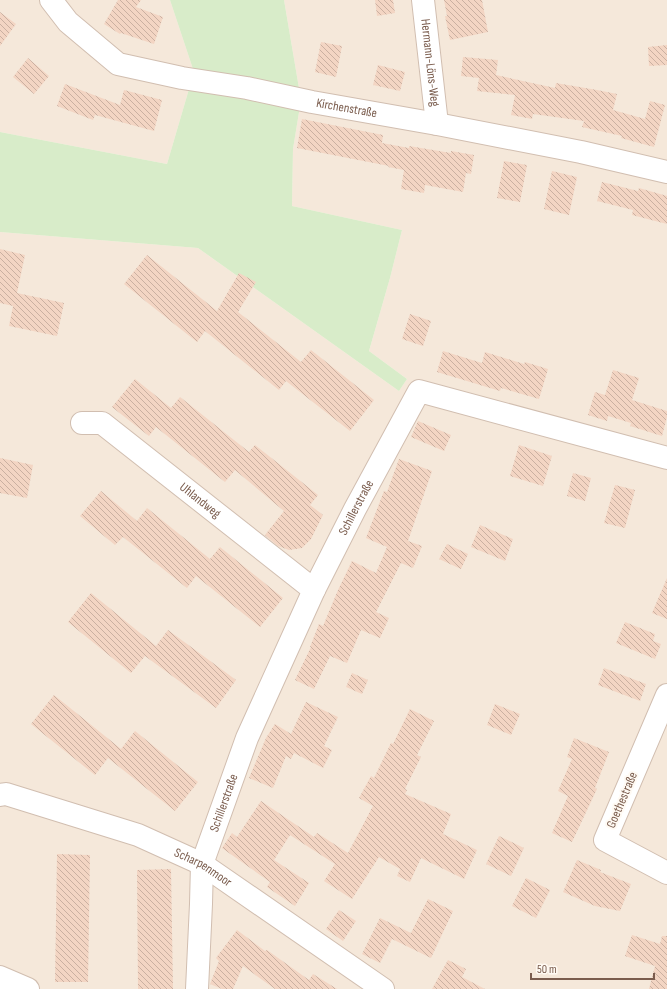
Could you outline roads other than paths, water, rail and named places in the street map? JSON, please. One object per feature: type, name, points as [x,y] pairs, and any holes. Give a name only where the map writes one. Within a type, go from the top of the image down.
[{"type":"street","name":"Kirchenstraße","points":[[51,0],[68,22],[118,64],[182,78],[247,88],[312,102],[438,124],[581,152],[667,172]]},
{"type":"street","name":"Hermann-Löns-Weg","points":[[423,0],[438,124]]},
{"type":"street","name":"Schillerstraße","points":[[197,989],[202,904],[202,864],[247,738],[314,590],[355,509],[419,391],[667,458]]},
{"type":"street","name":"Uhlandweg","points":[[82,423],[102,423],[314,590]]},
{"type":"street","name":"Goethestraße","points":[[667,695],[656,724],[605,840],[667,873]]},
{"type":"street","name":"Scharpenmoor","points":[[0,796],[6,794],[138,835],[202,864],[383,989]]},
{"type":"street","points":[[0,977],[28,989]]}]
